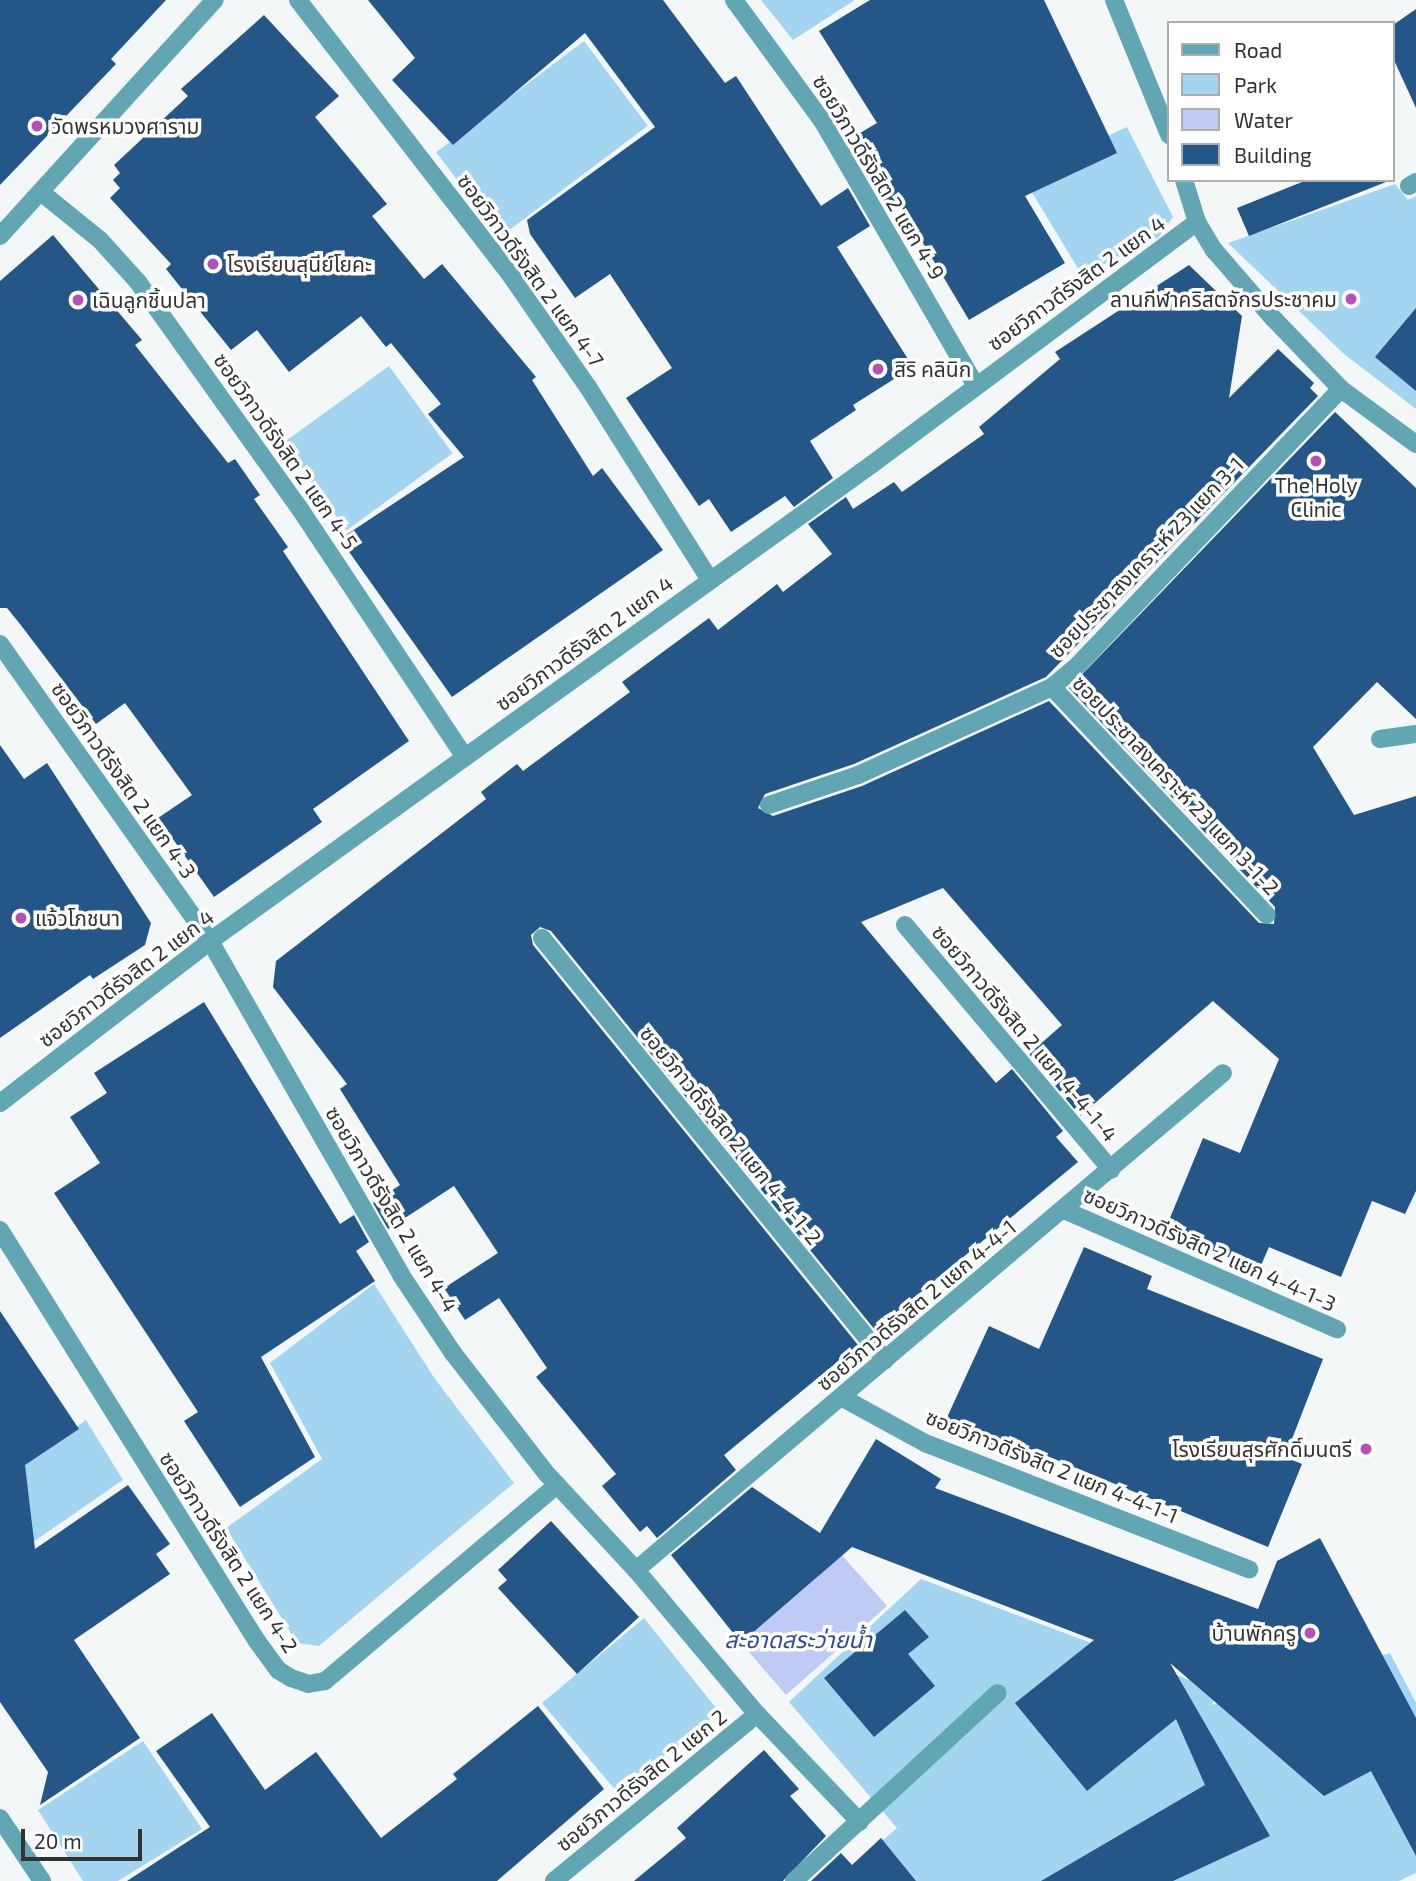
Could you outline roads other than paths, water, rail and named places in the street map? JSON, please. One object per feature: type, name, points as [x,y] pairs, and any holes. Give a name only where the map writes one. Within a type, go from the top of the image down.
[{"type":"street","points":[[0,236],[215,0]]},
{"type":"street","name":"ซอยวิภาวดีรังสิต 2 แยก 4-7","points":[[298,0],[509,273],[587,387],[710,580]]},
{"type":"street","name":"ซอยวิภาวดีรังสิต 2 แยก 4-9","points":[[734,0],[823,122],[975,384]]},
{"type":"street","points":[[1114,0],[1168,133]]},
{"type":"street","points":[[1185,182],[1198,222],[1214,250],[1340,389],[1416,443]]},
{"type":"street","name":"ซอยวิภาวดีรังสิต 2 แยก 4-5","points":[[42,193],[100,240],[138,282],[298,506],[465,757]]},
{"type":"street","name":"ซอยวิภาวดีรังสิต 2 แยก 4","points":[[0,1103],[210,941],[710,580],[1198,222]]},
{"type":"street","name":"ซอยประชาสงเคราะห์ 23 แยก 3-1","points":[[769,806],[858,775],[1052,687],[1079,665],[1340,389]]},
{"type":"street","name":"ซอยวิภาวดีรังสิต 2 แยก 4-3","points":[[0,645],[210,941]]},
{"type":"street","name":"ซอยประชาสงเคราะห์ 23 แยก 3-1-2","points":[[1052,687],[1267,915]]},
{"type":"street","points":[[1380,739],[1416,734]]},
{"type":"street","name":"ซอยวิภาวดีรังสิต 2 แยก 4-4-1-4","points":[[905,925],[1111,1170]]},
{"type":"street","name":"ซอยวิภาวดีรังสิต 2 แยก 4-4-1-2","points":[[542,939],[886,1360]]},
{"type":"street","name":"ซอยวิภาวดีรังสิต 2 แยก 4-4","points":[[210,941],[401,1275],[453,1353],[557,1485],[636,1570],[757,1714],[860,1822]]},
{"type":"street","name":"ซอยวิภาวดีรังสิต 2 แยก 4-4-1","points":[[636,1570],[1223,1073]]},
{"type":"street","name":"ซอยวิภาวดีรังสิต 2 แยก 4-4-1-3","points":[[1064,1210],[1337,1329]]},
{"type":"street","name":"ซอยวิภาวดีรังสิต 2 แยก 4-2","points":[[0,1230],[257,1642],[278,1670],[291,1678],[308,1684],[325,1681],[557,1485]]},
{"type":"street","name":"ซอยวิภาวดีรังสิต 2 แยก 4-4-1-1","points":[[841,1397],[925,1443],[1250,1569]]},
{"type":"street","points":[[794,1881],[998,1693]]},
{"type":"street","name":"ซอยวิภาวดีรังสิต 2 แยก 2","points":[[554,1881],[757,1714]]},
{"type":"street","points":[[0,1818],[42,1881]]},
{"type":"water","name":"สะอาดสระว่ายน้ำ","points":[[825,1536],[887,1606],[786,1695],[741,1643],[819,1576]]},
{"type":"place","name":"วัดพรหมวงศาราม","points":[[37,126]]},
{"type":"place","name":"โรงเรียนสุนีย์โยคะ","points":[[213,264]]},
{"type":"place","name":"ลานกีฬาคริสตจักรประชาคม","points":[[1351,299]]},
{"type":"place","name":"เฉินลูกชิ้นปลา","points":[[78,300]]},
{"type":"place","name":"สิริ คลินิก","points":[[878,369]]},
{"type":"place","name":"The Holy Clinic","points":[[1316,461]]},
{"type":"place","name":"แจ้วโภชนา","points":[[21,918]]},
{"type":"place","name":"โรงเรียนสุรศักดิ์มนตรี","points":[[1366,1449]]},
{"type":"place","name":"บ้านพักครู","points":[[1310,1633]]}]
